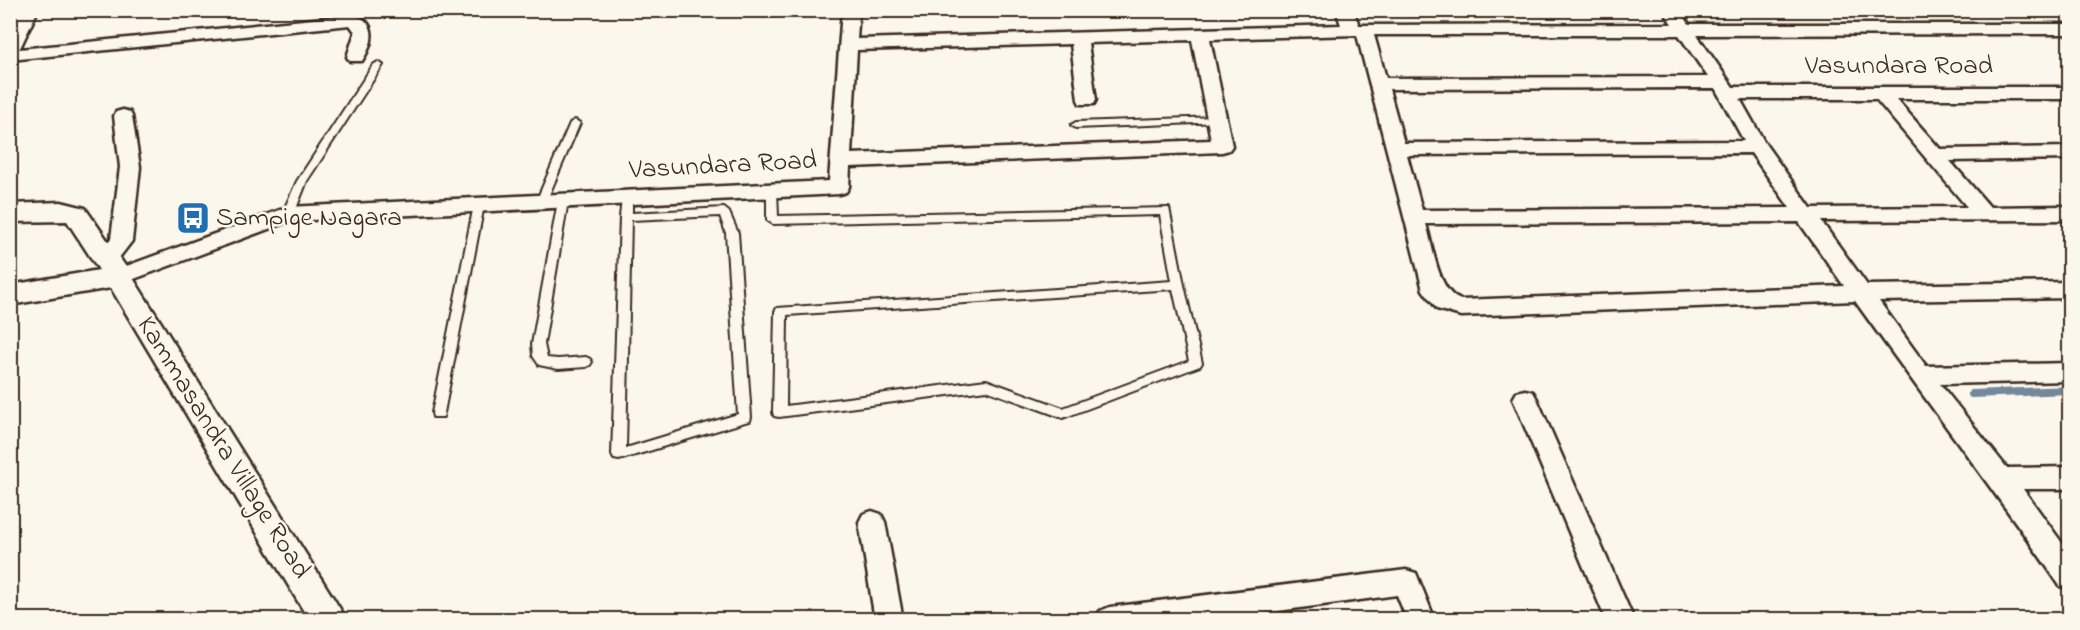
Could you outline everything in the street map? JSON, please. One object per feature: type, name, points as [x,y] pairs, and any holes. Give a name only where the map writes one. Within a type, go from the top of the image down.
[{"type":"street","points":[[10,46],[28,10]]},
{"type":"street","name":"Vasundara Road","points":[[113,267],[288,214],[839,188],[851,10]]},
{"type":"street","points":[[1344,10],[1358,30],[1378,84],[1434,290],[1445,303],[1461,308],[1860,293],[2070,290]]},
{"type":"street","points":[[1529,10],[1541,31]]},
{"type":"street","points":[[1671,10],[1724,87],[1757,147],[1804,215],[1920,375],[2001,479],[2070,577]]},
{"type":"street","points":[[10,55],[353,20],[363,27],[364,32],[356,57]]},
{"type":"street","points":[[848,45],[1358,30],[2070,29]]},
{"type":"street","points":[[841,161],[1222,146],[1200,35]]},
{"type":"street","points":[[1079,38],[1087,100]]},
{"type":"street","name":"Vasundara Road","points":[[1378,84],[1724,87],[1881,93],[2070,93]]},
{"type":"street","points":[[1881,93],[1985,214]]},
{"type":"street","points":[[10,295],[113,267],[121,241],[130,167],[123,116]]},
{"type":"street","points":[[1395,149],[1757,147]]},
{"type":"street","points":[[1934,155],[2070,153]]},
{"type":"street","name":"Kammasandra Village Road","points":[[10,213],[70,212],[76,214],[113,267],[329,620]]},
{"type":"street","points":[[1414,217],[2070,213]]},
{"type":"street","points":[[1920,375],[2070,372]]},
{"type":"street","points":[[1525,399],[1620,620]]},
{"type":"street","points":[[2001,479],[2070,478]]},
{"type":"street","points":[[872,522],[889,620]]},
{"type":"street","points":[[1110,620],[1230,612],[1406,582],[1421,620]]},
{"type":"lane","points":[[288,214],[302,181],[378,65]]},
{"type":"lane","points":[[1076,125],[1217,120]]},
{"type":"lane","points":[[541,202],[574,123]]},
{"type":"lane","points":[[772,190],[773,220],[1165,211],[1178,285],[1196,363],[1063,413],[986,385],[779,412],[781,312],[1178,285]]},
{"type":"lane","points":[[626,217],[724,212],[732,233],[745,417],[618,455],[626,217],[627,198]]},
{"type":"lane","points":[[563,201],[538,344],[538,356],[543,362],[558,364],[586,362]]},
{"type":"lane","points":[[438,413],[479,205]]},
{"type":"waterway","points":[[1972,394],[2070,390]]},
{"type":"place","name":"Sampige Nagara","points":[[193,218]]}]
